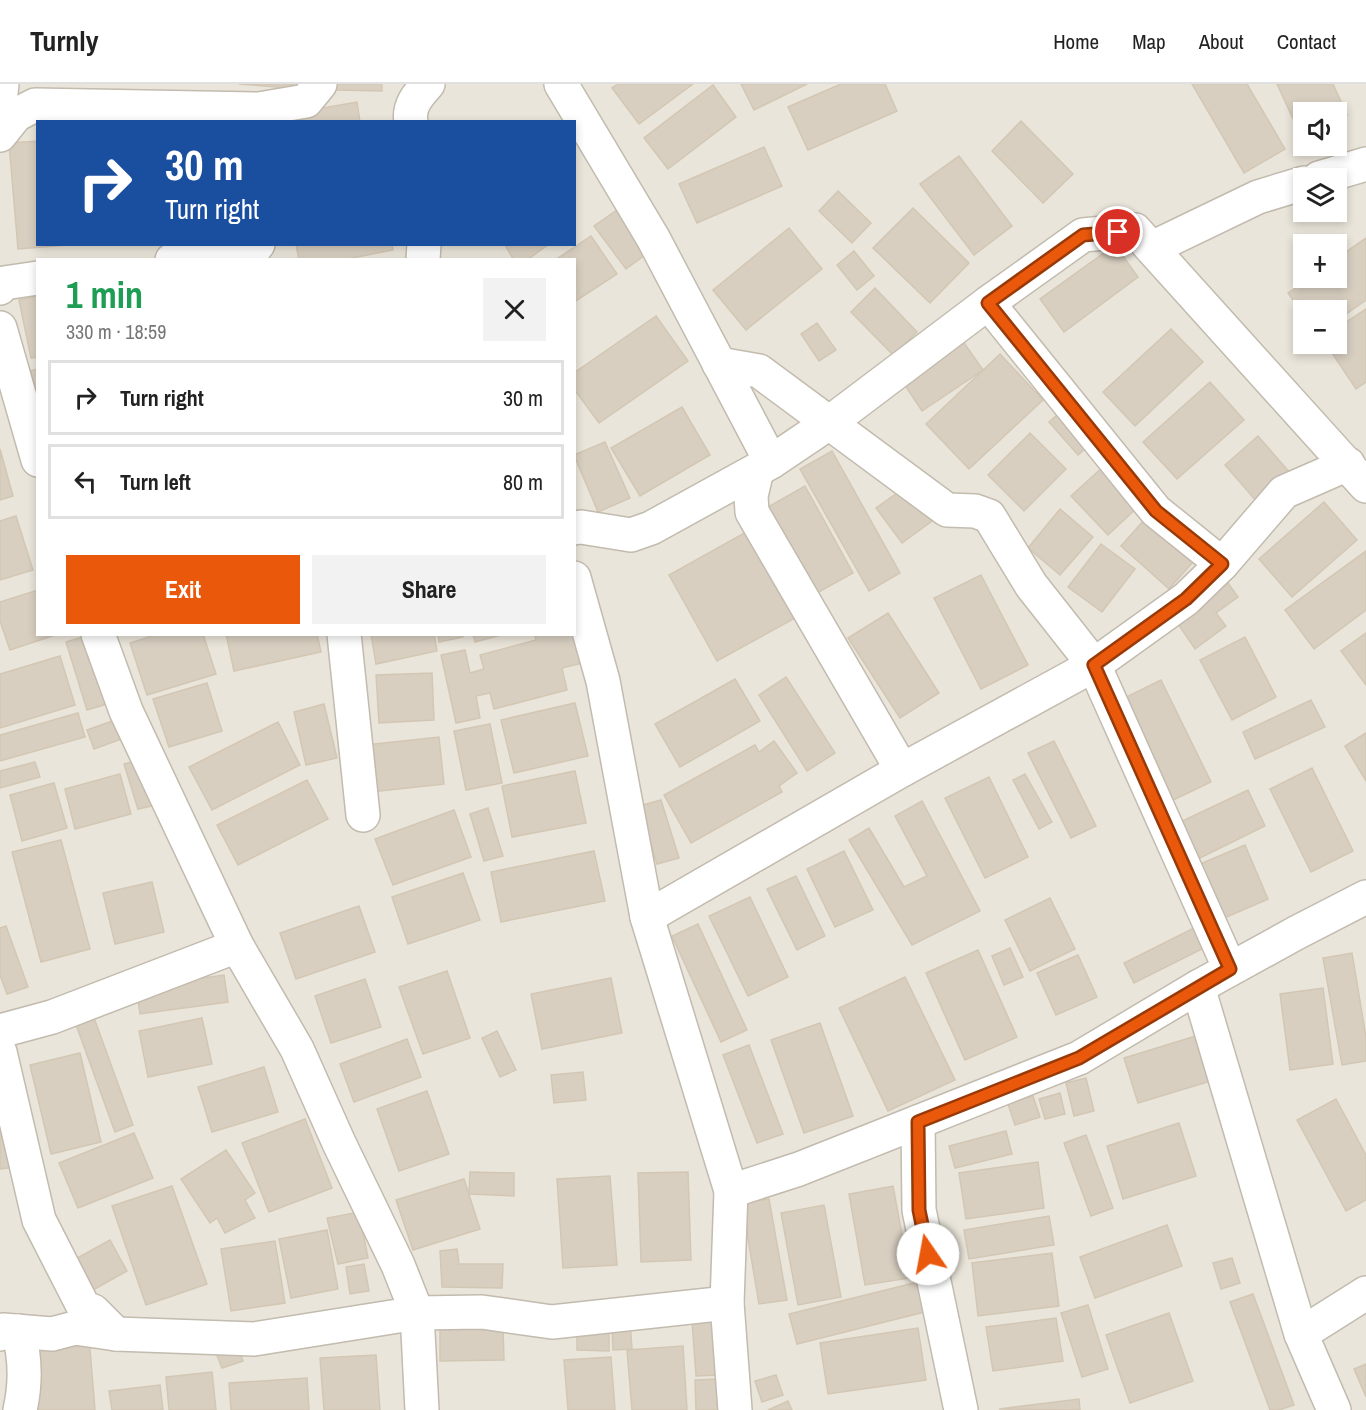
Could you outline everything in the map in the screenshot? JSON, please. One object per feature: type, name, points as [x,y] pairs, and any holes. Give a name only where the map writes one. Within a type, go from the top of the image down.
[{"type":"street","points":[[0,101],[2,84]]},
{"type":"street","points":[[0,135],[16,115],[35,105],[151,96],[260,109],[283,114],[306,101],[320,84]]},
{"type":"street","points":[[411,120],[409,113],[428,84]]},
{"type":"street","points":[[561,84],[653,238],[719,364],[764,466],[751,496],[752,512],[903,770]]},
{"type":"street","points":[[1347,170],[1366,164]]},
{"type":"street","points":[[1152,248],[1258,197],[1293,186]]},
{"type":"street","points":[[576,528],[631,535],[651,528],[764,466],[829,423],[988,303],[1083,235],[1135,230],[1357,475],[1284,492],[1222,564],[1186,599],[1094,665],[903,770],[647,917]]},
{"type":"street","points":[[186,258],[256,246]]},
{"type":"street","points":[[0,288],[4,283],[36,279]]},
{"type":"street","points":[[988,303],[1156,511],[1222,564]]},
{"type":"street","points":[[0,328],[36,452]]},
{"type":"street","points":[[719,364],[759,371],[947,510],[975,511],[989,516],[1031,585],[1094,665],[1230,969]]},
{"type":"street","points":[[576,585],[603,681],[647,917],[731,1191],[727,1303],[735,1410]]},
{"type":"street","points":[[99,636],[126,711],[237,946],[297,1049],[398,1265],[417,1313],[422,1410]]},
{"type":"street","points":[[344,636],[363,814]]},
{"type":"street","points":[[731,1191],[799,1169],[1079,1058],[1230,969],[1366,897]]},
{"type":"street","points":[[0,1031],[52,1017],[237,946]]},
{"type":"street","points":[[1198,987],[1301,1334],[1334,1410]]},
{"type":"street","points":[[0,1052],[39,1220],[84,1308],[93,1311],[116,1334]]},
{"type":"street","points":[[918,1122],[919,1210],[961,1410]]},
{"type":"street","points":[[1301,1334],[1366,1293]]},
{"type":"street","points":[[9,1333],[52,1334],[75,1329],[116,1334],[254,1339],[417,1313],[482,1312],[552,1322],[727,1303]]},
{"type":"street","points":[[9,1333],[24,1353],[24,1392],[20,1410]]},
{"type":"shaded area","points":[[0,84],[1366,84],[1366,1410],[0,1410]]},
{"type":"building","points":[[239,84],[302,84],[301,89]]},
{"type":"building","points":[[335,84],[382,84],[382,91],[335,90]]},
{"type":"building","points":[[618,84],[693,84],[639,124],[612,88]]},
{"type":"building","points":[[741,84],[807,84],[754,110]]},
{"type":"building","points":[[841,84],[885,84],[897,111],[808,150],[788,107]]},
{"type":"building","points":[[1192,84],[1247,84],[1285,149],[1244,173]]},
{"type":"building","points":[[1277,84],[1333,84],[1341,102],[1293,102],[1293,119]]},
{"type":"building","points":[[713,85],[736,117],[668,169],[644,138]]},
{"type":"building","points":[[357,102],[360,120],[288,120],[287,114]]},
{"type":"building","points":[[1021,121],[1073,174],[1043,203],[992,151]]},
{"type":"building","points":[[36,141],[36,246],[56,246],[18,249],[9,143]]},
{"type":"building","points":[[764,147],[782,186],[697,223],[679,184]]},
{"type":"building","points":[[959,156],[1012,226],[974,255],[920,184]]},
{"type":"building","points":[[838,191],[871,223],[852,243],[819,211]]},
{"type":"building","points":[[913,208],[969,263],[930,303],[873,248]]},
{"type":"building","points":[[617,210],[649,252],[626,269],[594,226]]},
{"type":"building","points":[[789,228],[822,269],[746,330],[713,290]]},
{"type":"building","points":[[591,236],[617,274],[576,301],[576,258],[558,258]]},
{"type":"building","points":[[1366,238],[1366,300],[1347,313],[1347,300],[1293,300],[1288,293],[1295,288],[1347,288],[1347,251]]},
{"type":"building","points":[[1115,245],[1138,277],[1064,332],[1040,299]]},
{"type":"building","points":[[296,246],[392,246],[393,250],[352,258],[299,258]]},
{"type":"building","points":[[546,246],[530,258],[513,258],[506,247]]},
{"type":"building","points":[[854,251],[874,276],[857,290],[837,265]]},
{"type":"building","points":[[875,288],[917,332],[893,355],[851,312]]},
{"type":"building","points":[[36,296],[36,357],[31,358],[19,300]]},
{"type":"building","points":[[1366,309],[1366,382],[1356,389],[1333,354],[1347,354],[1347,322]]},
{"type":"building","points":[[656,316],[688,361],[599,423],[576,392],[576,372]]},
{"type":"building","points":[[817,323],[836,350],[819,361],[801,334]]},
{"type":"building","points":[[1171,329],[1203,362],[1135,426],[1103,392]]},
{"type":"building","points":[[962,340],[983,370],[922,411],[902,381]]},
{"type":"building","points":[[1000,354],[1043,400],[969,469],[926,424]]},
{"type":"building","points":[[36,370],[36,389],[30,371]]},
{"type":"building","points":[[1210,382],[1244,420],[1177,479],[1143,442]]},
{"type":"building","points":[[682,407],[710,455],[640,496],[611,448]]},
{"type":"building","points":[[1065,408],[1094,441],[1078,455],[1049,422]]},
{"type":"building","points":[[1030,433],[1066,469],[1024,511],[988,475]]},
{"type":"building","points":[[1258,436],[1291,474],[1258,503],[1225,465]]},
{"type":"building","points":[[605,442],[630,498],[598,512],[576,460],[576,454]]},
{"type":"building","points":[[0,449],[13,496],[0,500]]},
{"type":"building","points":[[832,451],[900,573],[869,591],[800,469]]},
{"type":"building","points":[[1104,466],[1141,504],[1108,535],[1071,496]]},
{"type":"building","points":[[805,486],[853,573],[817,593],[768,507]]},
{"type":"building","points":[[907,486],[932,521],[902,543],[876,508]]},
{"type":"building","points":[[1324,502],[1357,540],[1292,597],[1259,559]]},
{"type":"building","points":[[1060,509],[1093,537],[1060,575],[1028,548]]},
{"type":"building","points":[[1153,510],[1201,553],[1169,589],[1121,546]]},
{"type":"building","points":[[16,516],[33,570],[0,580],[0,521]]},
{"type":"building","points":[[757,526],[806,612],[717,661],[669,575]]},
{"type":"building","points":[[1101,544],[1135,569],[1102,612],[1068,587]]},
{"type":"building","points":[[1366,551],[1366,610],[1314,649],[1285,610]]},
{"type":"building","points":[[981,575],[1028,665],[981,689],[934,598]]},
{"type":"building","points":[[1228,583],[1238,597],[1216,613],[1226,626],[1195,649],[1176,621]]},
{"type":"building","points":[[36,591],[36,636],[52,636],[10,650],[0,621],[0,602]]},
{"type":"building","points":[[888,613],[939,693],[900,718],[848,638]]},
{"type":"building","points":[[1366,633],[1366,685],[1341,651]]},
{"type":"building","points":[[86,636],[107,704],[87,710],[66,642]]},
{"type":"building","points":[[152,636],[204,636],[216,674],[147,695],[130,643]]},
{"type":"building","points":[[226,636],[317,636],[321,652],[234,671]]},
{"type":"building","points":[[371,636],[434,636],[437,651],[376,664]]},
{"type":"building","points":[[438,636],[463,636],[463,637],[439,642]]},
{"type":"building","points":[[474,636],[498,636],[475,642]]},
{"type":"building","points":[[535,636],[575,636],[583,663],[562,668],[567,690],[494,709],[490,693],[476,696],[480,718],[456,723],[441,655],[465,650],[470,673],[484,669],[480,655],[536,640]]},
{"type":"building","points":[[1245,637],[1276,697],[1232,720],[1200,660]]},
{"type":"building","points":[[60,656],[75,705],[0,728],[0,674]]},
{"type":"building","points":[[432,673],[434,720],[379,723],[376,675]]},
{"type":"building","points":[[786,677],[835,753],[807,771],[759,695]]},
{"type":"building","points":[[735,679],[760,721],[680,767],[655,724]]},
{"type":"building","points":[[1161,680],[1211,782],[1163,805],[1114,703]]},
{"type":"building","points":[[207,683],[222,731],[169,747],[153,699]]},
{"type":"building","points":[[1311,700],[1325,727],[1255,759],[1243,732]]},
{"type":"building","points":[[575,703],[588,756],[514,773],[501,720]]},
{"type":"building","points":[[324,704],[337,758],[306,765],[294,712]]},
{"type":"building","points":[[78,713],[85,737],[0,761],[0,735]]},
{"type":"building","points":[[118,719],[124,738],[94,749],[87,730]]},
{"type":"building","points":[[278,722],[300,765],[212,810],[189,767]]},
{"type":"building","points":[[490,724],[502,783],[466,790],[454,731]]},
{"type":"building","points":[[1366,733],[1366,781],[1345,746]]},
{"type":"building","points":[[439,737],[444,784],[371,792],[366,745]]},
{"type":"building","points":[[774,741],[797,773],[779,786],[782,792],[691,843],[664,795],[755,745],[759,752]]},
{"type":"building","points":[[1054,741],[1096,826],[1071,838],[1028,753]]},
{"type":"building","points":[[139,760],[152,806],[138,809],[124,764]]},
{"type":"building","points":[[35,762],[40,777],[0,788],[0,771]]},
{"type":"building","points":[[1312,768],[1353,851],[1311,872],[1270,789]]},
{"type":"building","points":[[575,771],[586,823],[512,837],[502,786]]},
{"type":"building","points":[[120,774],[131,814],[75,829],[65,789]]},
{"type":"building","points":[[1025,774],[1052,822],[1039,829],[1013,780]]},
{"type":"building","points":[[989,777],[1028,857],[985,878],[945,798]]},
{"type":"building","points":[[307,780],[328,819],[238,865],[217,825]]},
{"type":"building","points":[[54,783],[67,828],[22,841],[10,795]]},
{"type":"building","points":[[1248,790],[1265,826],[1198,859],[1180,822]]},
{"type":"building","points":[[661,800],[679,858],[657,864],[639,806]]},
{"type":"building","points":[[922,801],[980,911],[912,945],[849,840],[869,828],[904,887],[927,876],[895,816]]},
{"type":"building","points":[[488,808],[503,856],[484,861],[470,814]]},
{"type":"building","points":[[454,810],[471,857],[393,885],[375,839]]},
{"type":"building","points":[[61,840],[90,949],[41,962],[12,852]]},
{"type":"building","points":[[1245,845],[1268,899],[1222,919],[1198,865]]},
{"type":"building","points":[[594,851],[605,901],[501,922],[491,872]]},
{"type":"building","points":[[844,851],[873,910],[835,927],[807,869]]},
{"type":"building","points":[[463,873],[480,920],[408,944],[392,897]]},
{"type":"building","points":[[796,876],[825,936],[797,950],[767,889]]},
{"type":"building","points":[[152,882],[164,932],[115,944],[103,893]]},
{"type":"building","points":[[750,897],[788,977],[748,996],[709,916]]},
{"type":"building","points":[[1050,898],[1075,949],[1030,971],[1005,920]]},
{"type":"building","points":[[359,906],[375,952],[296,979],[280,933]]},
{"type":"building","points":[[698,924],[747,1030],[721,1042],[672,936]]},
{"type":"building","points":[[6,926],[28,987],[7,994],[0,975],[0,928]]},
{"type":"building","points":[[1198,926],[1208,946],[1134,983],[1124,963]]},
{"type":"building","points":[[1010,948],[1023,977],[1004,985],[992,956]]},
{"type":"building","points":[[978,950],[1017,1037],[965,1060],[926,973]]},
{"type":"building","points":[[1352,953],[1366,1037],[1366,1061],[1342,1065],[1323,958]]},
{"type":"building","points":[[1078,955],[1097,997],[1056,1015],[1037,973]]},
{"type":"building","points":[[447,971],[470,1038],[423,1054],[399,987]]},
{"type":"building","points":[[224,975],[228,1002],[140,1014],[136,987]]},
{"type":"building","points":[[905,977],[955,1080],[888,1111],[839,1008]]},
{"type":"building","points":[[611,978],[622,1033],[542,1049],[531,994]]},
{"type":"building","points":[[365,979],[381,1027],[331,1043],[315,996]]},
{"type":"building","points":[[1323,988],[1333,1064],[1290,1070],[1280,994]]},
{"type":"building","points":[[93,1015],[133,1125],[115,1132],[75,1022]]},
{"type":"building","points":[[202,1018],[212,1064],[148,1077],[139,1031]]},
{"type":"building","points":[[820,1023],[853,1116],[804,1133],[771,1040]]},
{"type":"building","points":[[497,1031],[516,1070],[500,1077],[482,1038]]},
{"type":"building","points":[[1199,1035],[1214,1080],[1138,1103],[1124,1058]]},
{"type":"building","points":[[407,1039],[421,1077],[354,1102],[340,1064]]},
{"type":"building","points":[[749,1045],[783,1134],[757,1143],[723,1055]]},
{"type":"building","points":[[80,1053],[101,1142],[51,1154],[30,1065]]},
{"type":"building","points":[[264,1067],[278,1112],[212,1132],[198,1087]]},
{"type":"building","points":[[0,1071],[16,1167],[0,1169]]},
{"type":"building","points":[[583,1072],[586,1100],[554,1103],[551,1075]]},
{"type":"building","points":[[1086,1078],[1094,1111],[1074,1116],[1066,1083]]},
{"type":"building","points":[[427,1091],[449,1154],[399,1171],[377,1109]]},
{"type":"building","points":[[1060,1093],[1065,1114],[1045,1119],[1039,1099]]},
{"type":"building","points":[[1033,1096],[1040,1117],[1015,1125],[1008,1104]]},
{"type":"building","points":[[1336,1099],[1366,1155],[1366,1200],[1346,1211],[1297,1120]]},
{"type":"building","points":[[305,1119],[332,1188],[269,1212],[242,1143]]},
{"type":"building","points":[[1179,1123],[1196,1176],[1123,1199],[1107,1146]]},
{"type":"building","points":[[1006,1131],[1012,1154],[955,1168],[949,1146]]},
{"type":"building","points":[[134,1133],[153,1178],[78,1208],[59,1163]]},
{"type":"building","points":[[1086,1135],[1113,1208],[1091,1216],[1064,1143]]},
{"type":"building","points":[[226,1150],[255,1193],[245,1200],[255,1218],[225,1233],[217,1218],[210,1223],[181,1179]]},
{"type":"building","points":[[1038,1162],[1044,1208],[966,1219],[959,1173]]},
{"type":"building","points":[[470,1172],[514,1173],[514,1196],[469,1194]]},
{"type":"building","points":[[688,1172],[691,1260],[641,1262],[638,1173]]},
{"type":"building","points":[[610,1176],[617,1265],[563,1268],[557,1179]]},
{"type":"building","points":[[464,1179],[480,1229],[413,1250],[396,1200]]},
{"type":"building","points":[[172,1186],[207,1284],[146,1305],[112,1206]]},
{"type":"building","points":[[893,1186],[910,1278],[865,1285],[849,1194]]},
{"type":"building","points":[[769,1199],[787,1300],[759,1304],[742,1203]]},
{"type":"building","points":[[824,1205],[841,1297],[798,1305],[781,1213]]},
{"type":"building","points":[[359,1212],[368,1258],[338,1264],[327,1218]]},
{"type":"building","points":[[1049,1216],[1054,1245],[969,1259],[964,1230]]},
{"type":"building","points":[[1167,1225],[1182,1266],[1095,1298],[1080,1257]]},
{"type":"building","points":[[327,1230],[338,1289],[291,1298],[279,1239]]},
{"type":"building","points":[[110,1240],[127,1271],[86,1294],[68,1263]]},
{"type":"building","points":[[275,1241],[285,1303],[231,1311],[221,1249]]},
{"type":"building","points":[[457,1249],[459,1264],[503,1264],[502,1288],[442,1287],[440,1251]]},
{"type":"building","points":[[1052,1253],[1059,1306],[978,1316],[972,1263]]},
{"type":"building","points":[[1232,1258],[1240,1283],[1221,1289],[1213,1263]]},
{"type":"building","points":[[364,1264],[369,1291],[350,1294],[346,1267]]},
{"type":"building","points":[[922,1281],[929,1311],[797,1344],[789,1314]]},
{"type":"building","points":[[1253,1294],[1294,1405],[1279,1410],[1270,1410],[1230,1302]]},
{"type":"building","points":[[1088,1305],[1108,1369],[1082,1377],[1061,1313]]},
{"type":"building","points":[[1169,1313],[1193,1381],[1130,1403],[1106,1335]]},
{"type":"building","points":[[1056,1318],[1063,1361],[993,1371],[986,1327]]},
{"type":"building","points":[[716,1319],[720,1375],[696,1376],[692,1321]]},
{"type":"building","points":[[577,1322],[609,1323],[609,1351],[577,1350]]},
{"type":"building","points":[[630,1322],[632,1349],[613,1350],[612,1323]]},
{"type":"building","points":[[503,1327],[504,1360],[440,1361],[440,1328]]},
{"type":"building","points":[[918,1328],[926,1380],[828,1394],[820,1343]]},
{"type":"building","points":[[89,1337],[95,1410],[37,1410],[32,1342]]},
{"type":"building","points":[[237,1346],[243,1361],[222,1368],[216,1353]]},
{"type":"building","points":[[683,1346],[687,1410],[632,1410],[627,1350]]},
{"type":"building","points":[[376,1355],[380,1410],[324,1410],[320,1358]]},
{"type":"building","points":[[611,1357],[615,1410],[568,1410],[564,1360]]},
{"type":"building","points":[[1366,1364],[1366,1397],[1354,1369]]},
{"type":"building","points":[[212,1372],[216,1410],[169,1410],[166,1377]]},
{"type":"building","points":[[776,1375],[783,1395],[762,1402],[755,1381]]},
{"type":"building","points":[[307,1378],[309,1410],[231,1410],[229,1383]]},
{"type":"building","points":[[719,1379],[719,1410],[696,1410],[695,1380]]},
{"type":"building","points":[[160,1385],[163,1410],[112,1410],[109,1391]]},
{"type":"building","points":[[1079,1399],[1080,1410],[999,1409]]},
{"type":"building","points":[[788,1401],[792,1410],[768,1410]]},
{"type":"route","points":[[928,1254],[919,1210],[918,1122],[1079,1058],[1230,969],[1094,665],[1186,599],[1222,564],[1156,511],[988,303],[1083,235],[1118,232]]}]
